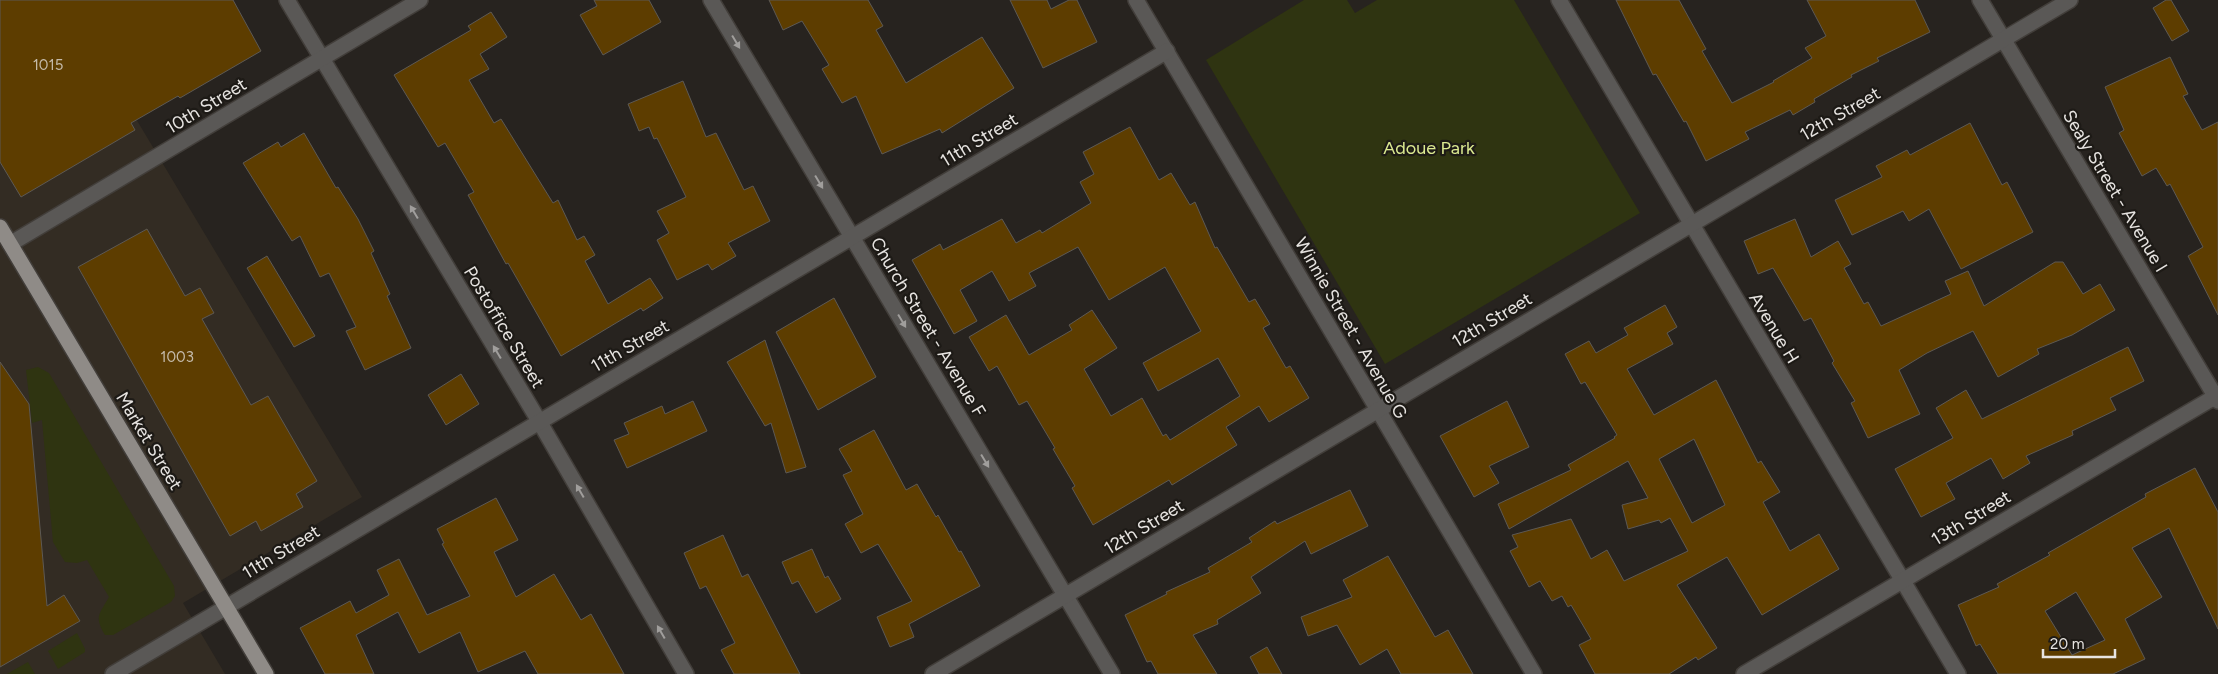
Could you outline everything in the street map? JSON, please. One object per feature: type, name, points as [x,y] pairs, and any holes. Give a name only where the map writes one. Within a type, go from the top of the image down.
[{"type":"main road","name":"Market Street","points":[[0,227],[266,674]]},
{"type":"street","name":"Postoffice Street","points":[[287,0],[539,421],[686,674]]},
{"type":"street","name":"10th Street","points":[[10,244],[420,0]]},
{"type":"street","name":"Church Street - Avenue F","points":[[711,0],[1112,674]]},
{"type":"street","name":"Winnie Street - Avenue G","points":[[1136,0],[1534,674]]},
{"type":"street","name":"Avenue H","points":[[1559,0],[1958,674]]},
{"type":"street","name":"Sealy Street - Avenue I","points":[[1980,0],[2217,397]]},
{"type":"street","name":"12th Street","points":[[933,674],[2070,0]]},
{"type":"street","name":"11th Street","points":[[113,674],[1167,51]]},
{"type":"street","name":"13th Street","points":[[1744,674],[2217,397]]},
{"type":"shaded area","points":[[0,0],[65,0],[362,497],[183,603],[225,674],[0,674]]},
{"type":"green space","name":"Adoue Park","points":[[1304,0],[1347,0],[1355,13],[1377,0],[1514,0],[1640,213],[1385,364],[1206,60]]},
{"type":"green space","points":[[38,367],[49,373],[174,586],[175,596],[171,602],[113,635],[105,635],[100,624],[100,612],[109,597],[87,560],[77,563],[65,562],[53,542],[42,420],[32,423],[26,370]]},
{"type":"green space","points":[[77,633],[85,652],[58,669],[48,651]]},
{"type":"green space","points":[[28,662],[35,674],[7,674]]},
{"type":"building","points":[[0,0],[233,0],[261,51],[180,98],[178,96],[131,123],[135,130],[21,197],[0,162]]},
{"type":"building","points":[[594,0],[649,0],[661,22],[603,55],[580,15],[597,6]]},
{"type":"building","points":[[769,0],[868,0],[883,26],[876,30],[906,83],[982,37],[1014,88],[942,133],[940,129],[882,154],[856,96],[842,103],[822,69],[829,65],[802,21],[783,30]]},
{"type":"building","points":[[1010,0],[1047,0],[1051,9],[1069,0],[1077,0],[1097,42],[1043,68]]},
{"type":"building","points":[[1616,0],[1679,0],[1706,49],[1702,51],[1732,103],[1774,82],[1812,58],[1805,48],[1826,36],[1807,0],[1915,0],[1930,32],[1877,58],[1879,61],[1851,75],[1852,77],[1814,99],[1815,102],[1793,115],[1790,110],[1745,132],[1749,139],[1706,161],[1686,121],[1684,122],[1656,74],[1653,75]]},
{"type":"building","points":[[2166,0],[2171,0],[2189,31],[2172,41],[2153,8]]},
{"type":"building","points":[[491,12],[507,37],[480,54],[489,69],[469,80],[494,123],[501,119],[553,203],[558,200],[577,240],[584,236],[595,255],[585,261],[608,304],[650,278],[663,298],[643,311],[641,308],[561,356],[508,263],[506,264],[468,195],[474,192],[445,143],[438,147],[394,75],[471,30],[468,26]]},
{"type":"building","points":[[2170,57],[2188,94],[2183,96],[2202,130],[2218,122],[2218,315],[2188,256],[2203,247],[2170,184],[2167,186],[2156,168],[2142,176],[2119,133],[2124,130],[2105,87]]},
{"type":"building","points":[[683,81],[706,137],[716,133],[744,190],[753,186],[770,221],[728,243],[736,256],[712,270],[708,264],[677,280],[657,240],[669,233],[657,211],[686,197],[657,138],[654,139],[649,127],[639,131],[628,104]]},
{"type":"building","points":[[1970,123],[2002,185],[2007,182],[2033,232],[1961,269],[1929,209],[1909,221],[1903,211],[1852,235],[1835,200],[1882,177],[1876,166],[1907,150],[1910,155]]},
{"type":"building","points":[[1130,127],[1159,180],[1171,173],[1190,205],[1195,202],[1215,248],[1217,247],[1249,302],[1255,299],[1270,324],[1263,328],[1286,368],[1290,366],[1309,398],[1269,422],[1259,406],[1226,427],[1237,445],[1172,485],[1169,480],[1093,525],[1072,488],[1075,486],[1053,449],[1055,448],[1027,401],[1019,405],[997,366],[989,371],[969,337],[1006,315],[1029,355],[1072,330],[1069,325],[1092,310],[1117,348],[1084,369],[1111,416],[1142,398],[1163,436],[1166,434],[1170,440],[1240,396],[1218,358],[1158,391],[1143,363],[1201,331],[1165,267],[1109,300],[1078,247],[1029,273],[1036,286],[1009,301],[992,271],[960,290],[977,321],[954,334],[912,260],[940,244],[943,250],[1002,219],[1016,243],[1040,230],[1042,233],[1091,203],[1080,182],[1094,174],[1083,152]]},
{"type":"building","points":[[304,133],[336,188],[338,187],[358,219],[374,251],[371,253],[390,294],[387,296],[411,348],[365,370],[346,331],[356,327],[329,273],[320,277],[300,236],[292,241],[243,163],[278,142],[281,147]]},
{"type":"building","points":[[1795,219],[1811,257],[1838,241],[1851,264],[1844,268],[1864,304],[1868,302],[1881,326],[1951,294],[1945,281],[1968,271],[1984,306],[2055,262],[2063,262],[2083,294],[2100,284],[2115,310],[2072,335],[2037,349],[2039,354],[1998,377],[1973,331],[1927,353],[1899,370],[1920,414],[1868,438],[1851,403],[1855,401],[1832,363],[1834,361],[1811,318],[1804,321],[1773,268],[1758,274],[1744,241]]},
{"type":"building","points":[[147,229],[185,296],[200,288],[214,313],[202,319],[251,405],[268,396],[317,481],[296,494],[303,507],[261,531],[256,521],[230,536],[78,267]]},
{"type":"building","points":[[267,256],[315,336],[294,347],[247,268]]},
{"type":"building","points":[[834,298],[876,377],[818,410],[776,332]]},
{"type":"building","points":[[1665,305],[1677,327],[1667,333],[1673,344],[1627,369],[1654,415],[1716,380],[1758,463],[1761,461],[1780,492],[1763,502],[1790,551],[1819,534],[1839,569],[1762,615],[1727,557],[1677,585],[1717,648],[1698,660],[1696,657],[1669,674],[1595,674],[1579,645],[1591,639],[1571,605],[1568,607],[1562,596],[1552,601],[1540,581],[1529,587],[1510,551],[1518,547],[1512,535],[1571,519],[1591,559],[1607,550],[1624,581],[1688,551],[1670,518],[1661,523],[1659,520],[1628,529],[1622,505],[1648,498],[1628,461],[1509,529],[1498,504],[1571,470],[1568,465],[1615,438],[1617,435],[1585,382],[1581,384],[1565,354],[1589,341],[1596,353],[1628,335],[1624,328]],"holes":[[[1694,439],[1725,505],[1692,523],[1659,459]]]},
{"type":"building","points":[[765,340],[806,467],[786,473],[771,423],[765,426],[727,362]]},
{"type":"building","points":[[2128,347],[2144,381],[2110,398],[2116,410],[2072,431],[2073,435],[2026,456],[2030,463],[2003,479],[1991,458],[1946,483],[1955,499],[1921,517],[1895,469],[1953,438],[1936,408],[1966,390],[1982,419]]},
{"type":"building","points":[[0,362],[29,404],[47,606],[64,595],[80,621],[0,667]]},
{"type":"building","points":[[461,374],[479,404],[446,425],[428,395]]},
{"type":"building","points":[[693,401],[707,431],[627,468],[614,440],[629,434],[624,423],[662,406],[665,414]]},
{"type":"building","points":[[1507,401],[1529,447],[1489,466],[1499,483],[1474,497],[1440,436]]},
{"type":"building","points":[[874,430],[906,490],[917,484],[936,517],[938,515],[959,552],[961,551],[980,586],[909,624],[914,637],[890,647],[877,617],[912,601],[878,544],[861,553],[845,524],[863,514],[843,475],[852,471],[839,449]]},
{"type":"building","points":[[2195,468],[2218,512],[2218,629],[2169,528],[2132,548],[2162,597],[2125,619],[2145,659],[2113,674],[1998,674],[1980,644],[1976,646],[1958,605],[1999,587],[1997,584],[2050,555],[2048,553],[2146,497],[2145,494]],"holes":[[[2076,592],[2105,640],[2072,655],[2045,611]]]},
{"type":"building","points":[[1350,490],[1368,526],[1311,554],[1305,541],[1251,577],[1261,593],[1217,620],[1218,624],[1193,635],[1217,674],[1158,674],[1151,661],[1147,662],[1125,615],[1167,594],[1166,592],[1210,572],[1208,568],[1252,542],[1249,538],[1275,521],[1277,524]]},
{"type":"building","points":[[496,498],[518,540],[494,552],[516,597],[554,574],[581,620],[591,614],[624,674],[538,674],[525,651],[478,672],[460,632],[419,653],[398,612],[356,635],[374,674],[325,674],[300,628],[350,601],[356,613],[389,595],[377,570],[399,559],[427,615],[470,596],[442,544],[444,543],[437,529]]},
{"type":"building","points":[[723,535],[742,577],[748,574],[800,674],[734,674],[721,650],[735,643],[706,586],[700,589],[684,553]]},
{"type":"building","points":[[812,549],[825,578],[828,576],[841,599],[816,613],[798,581],[792,584],[782,562]]},
{"type":"building","points":[[1388,556],[1435,637],[1448,630],[1473,674],[1401,674],[1387,649],[1360,665],[1337,625],[1308,636],[1301,617],[1352,597],[1343,580]]},
{"type":"building","points":[[1267,647],[1282,674],[1259,674],[1250,657]]}]
